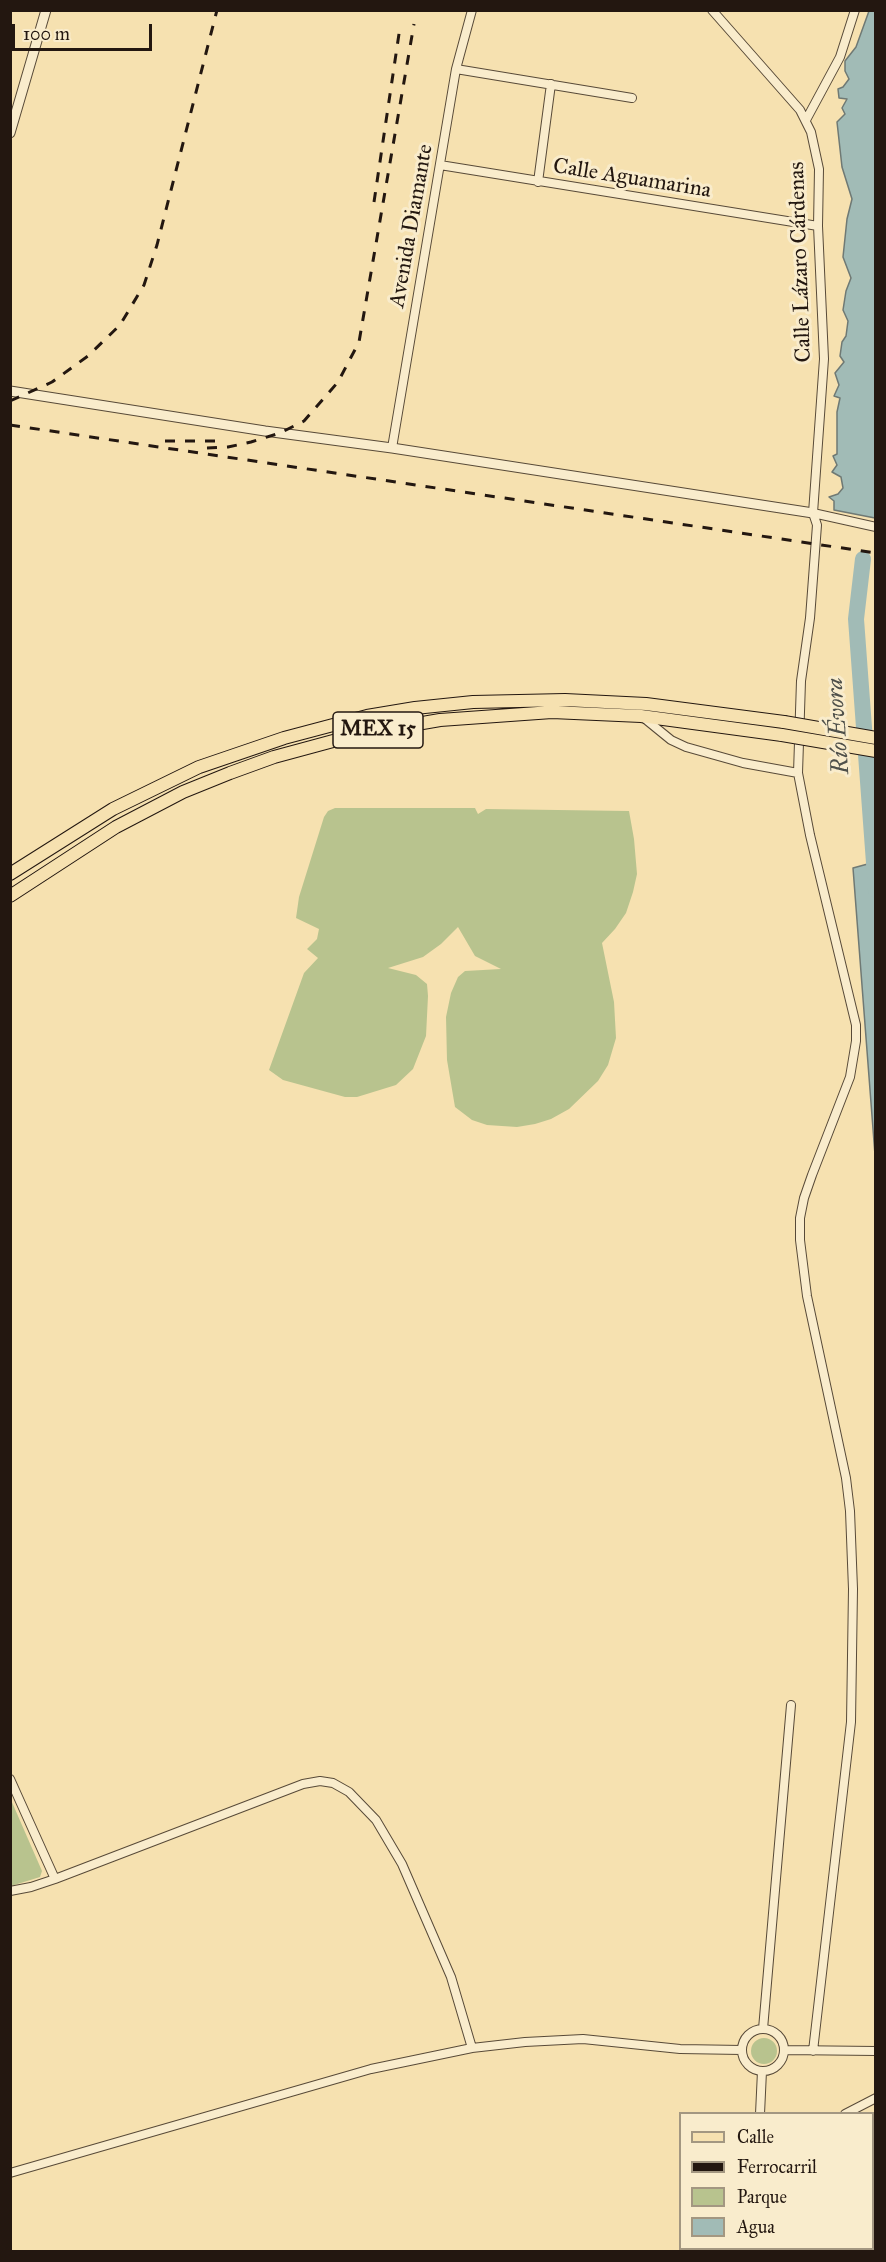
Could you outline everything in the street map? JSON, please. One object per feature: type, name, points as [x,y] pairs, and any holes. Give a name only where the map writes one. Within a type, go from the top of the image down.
[{"type":"main road","name":"MEX 15","points":[[10,874],[113,809],[199,767],[284,738],[376,714],[473,702],[565,700],[646,704],[784,722],[876,738]]},
{"type":"main road","name":"MEX 15","points":[[10,896],[96,839],[175,796],[241,769],[329,741],[390,728],[475,716],[552,712],[641,716],[782,735],[876,751]]},
{"type":"street","points":[[10,133],[46,10]]},
{"type":"street","name":"Avenida Diamante","points":[[392,448],[456,69],[472,10]]},
{"type":"street","name":"Calle Lázaro Cárdenas","points":[[712,10],[794,102],[806,120],[819,169],[818,226],[824,359],[813,513],[817,525],[810,618],[801,681],[798,773],[810,835],[856,1025],[856,1041],[850,1077],[812,1174],[800,1218],[800,1240],[807,1296],[846,1478],[850,1511],[853,1589],[851,1722],[813,2051]]},
{"type":"street","points":[[806,120],[840,57],[855,10]]},
{"type":"street","points":[[456,69],[632,98]]},
{"type":"street","points":[[538,182],[551,84]]},
{"type":"street","name":"Calle Aguamarina","points":[[440,165],[818,226]]},
{"type":"street","points":[[10,391],[813,513],[876,527]]},
{"type":"street","points":[[641,716],[671,740],[686,747],[743,763],[798,773]]},
{"type":"street","points":[[763,2029],[791,1705]]},
{"type":"street","points":[[10,1779],[55,1879]]},
{"type":"street","points":[[10,1891],[55,1879],[303,1784],[320,1781],[333,1783],[349,1792],[376,1820],[402,1864],[451,1977],[472,2048]]},
{"type":"street","points":[[763,2029],[777,2034],[782,2039],[784,2050],[782,2061],[777,2066],[771,2070],[762,2071],[747,2064],[742,2050],[745,2039],[750,2034],[763,2029]]},
{"type":"street","points":[[10,2173],[382,2066],[472,2048],[583,2039],[680,2049],[742,2050]]},
{"type":"street","points":[[784,2050],[876,2052]]},
{"type":"street","points":[[760,2112],[762,2071]]},
{"type":"street","points":[[849,2112],[876,2098]]},
{"type":"green space","points":[[335,808],[475,808],[478,814],[486,809],[629,811],[637,874],[626,913],[602,943],[614,1002],[616,1038],[608,1065],[598,1081],[569,1109],[551,1119],[517,1127],[487,1125],[472,1120],[455,1107],[447,1060],[446,1017],[451,993],[458,977],[465,971],[501,969],[475,956],[458,927],[441,944],[423,957],[388,968],[416,975],[427,984],[428,996],[426,1036],[413,1069],[396,1085],[357,1097],[345,1097],[283,1080],[269,1070],[304,973],[318,958],[307,949],[317,939],[319,929],[296,918],[299,897],[324,817],[328,811]]},
{"type":"green space","points":[[11,1800],[42,1871],[40,1877],[11,1886],[12,1862],[10,1858]]},
{"type":"green space","points":[[764,2038],[773,2042],[777,2051],[773,2060],[764,2064],[755,2060],[751,2051],[755,2042]]},
{"type":"water","points":[[869,11],[876,11],[875,518],[834,510],[834,501],[829,497],[838,494],[843,488],[841,477],[832,472],[837,465],[833,456],[837,454],[837,412],[840,398],[834,396],[839,385],[835,373],[844,362],[840,356],[848,321],[843,310],[851,278],[843,257],[847,219],[852,199],[842,167],[837,122],[845,114],[842,108],[847,99],[839,98],[838,89],[843,87],[849,79],[845,71],[845,61],[856,47]]},
{"type":"water","points":[[876,862],[875,1155],[853,868]]},
{"type":"waterway","name":"Río Évora","points":[[863,559],[856,619],[876,890]]},
{"type":"railway","points":[[10,401],[52,382],[88,356],[120,325],[144,285],[157,245],[217,10]]},
{"type":"railway","points":[[207,448],[228,447],[251,442],[280,433],[304,421],[338,382],[359,342],[414,24]]},
{"type":"railway","points":[[374,202],[400,27]]},
{"type":"railway","points":[[10,425],[876,553]]},
{"type":"railway","points":[[165,441],[216,441]]}]
